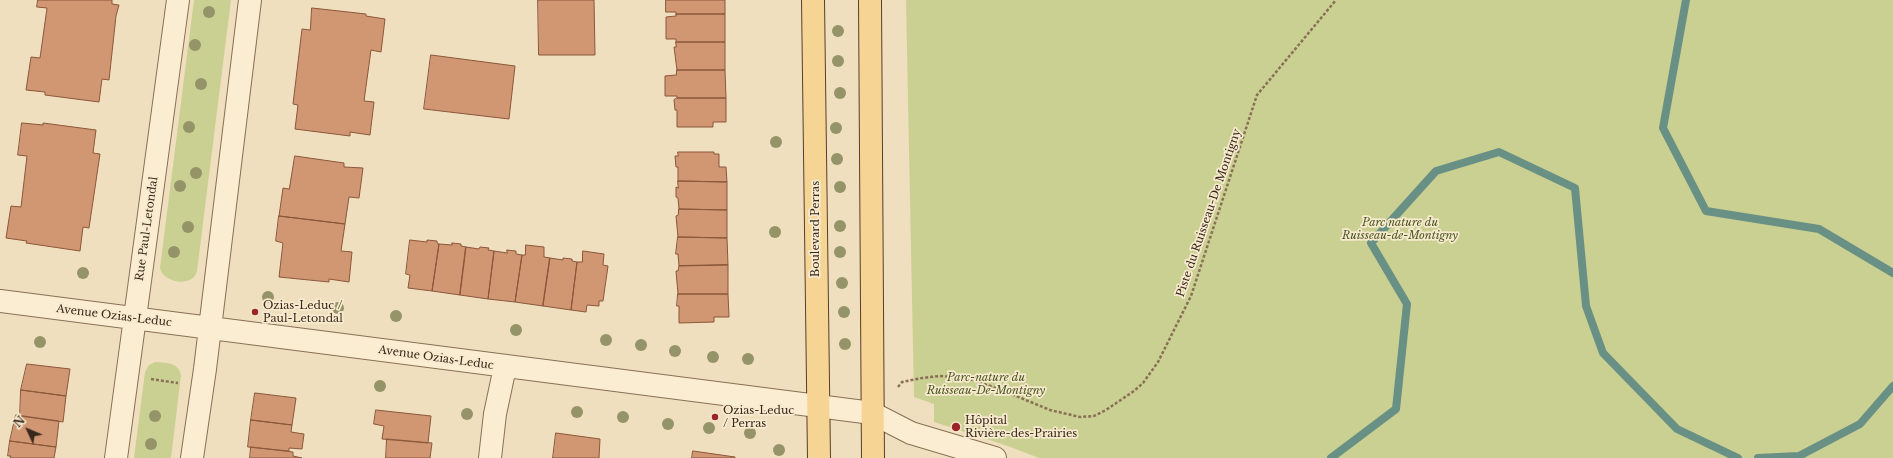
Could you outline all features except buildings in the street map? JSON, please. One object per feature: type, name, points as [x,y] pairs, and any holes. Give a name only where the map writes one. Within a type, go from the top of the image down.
[{"type":"main road","name":"Boulevard Perras","points":[[813,0],[819,458]]},
{"type":"main road","points":[[870,0],[873,458]]},
{"type":"street","name":"Rue Paul-Letondal","points":[[116,458],[178,0]]},
{"type":"street","points":[[192,458],[210,328],[250,0]]},
{"type":"street","name":"Avenue Ozias-Leduc","points":[[0,301],[872,413],[911,433],[995,458]]},
{"type":"street","points":[[490,458],[495,414],[505,367]]},
{"type":"path","name":"Piste du Ruisseau-De Montigny","points":[[902,382],[940,376],[967,378],[999,388],[1050,410],[1080,417],[1094,416],[1106,410],[1134,391],[1143,383],[1158,362],[1191,296],[1257,95],[1336,0]]},
{"type":"path","points":[[127,376],[202,386]]},
{"type":"green space","points":[[194,0],[231,0],[197,271],[190,280],[178,282],[166,277],[160,268]]},
{"type":"green space","name":"Parc nature du Ruisseau-de-Montigny","points":[[906,0],[1893,0],[1893,458],[1039,458],[1008,446],[934,422],[934,404],[914,397]]},
{"type":"green space","points":[[155,362],[175,365],[180,371],[181,375],[171,458],[134,458],[145,372],[149,365]]},
{"type":"waterway","points":[[1686,0],[1663,128],[1706,211],[1819,229],[1893,273]]},
{"type":"waterway","points":[[1331,458],[1396,409],[1407,304],[1371,243],[1436,171],[1499,152],[1575,188],[1586,306],[1603,353],[1677,429],[1738,458]]},
{"type":"waterway","points":[[1758,458],[1799,456],[1860,424],[1893,386]]},
{"type":"place","name":"Ozias-Leduc / Paul-Letondal","points":[[255,312]]},
{"type":"place","name":"Ozias-Leduc / Perras","points":[[715,417]]},
{"type":"place","name":"Hôpital Rivière-des-Prairies","points":[[956,427]]},
{"type":"park label","name":"Parc-nature du Ruisseau-De-Montigny","points":[[986,384]]}]
